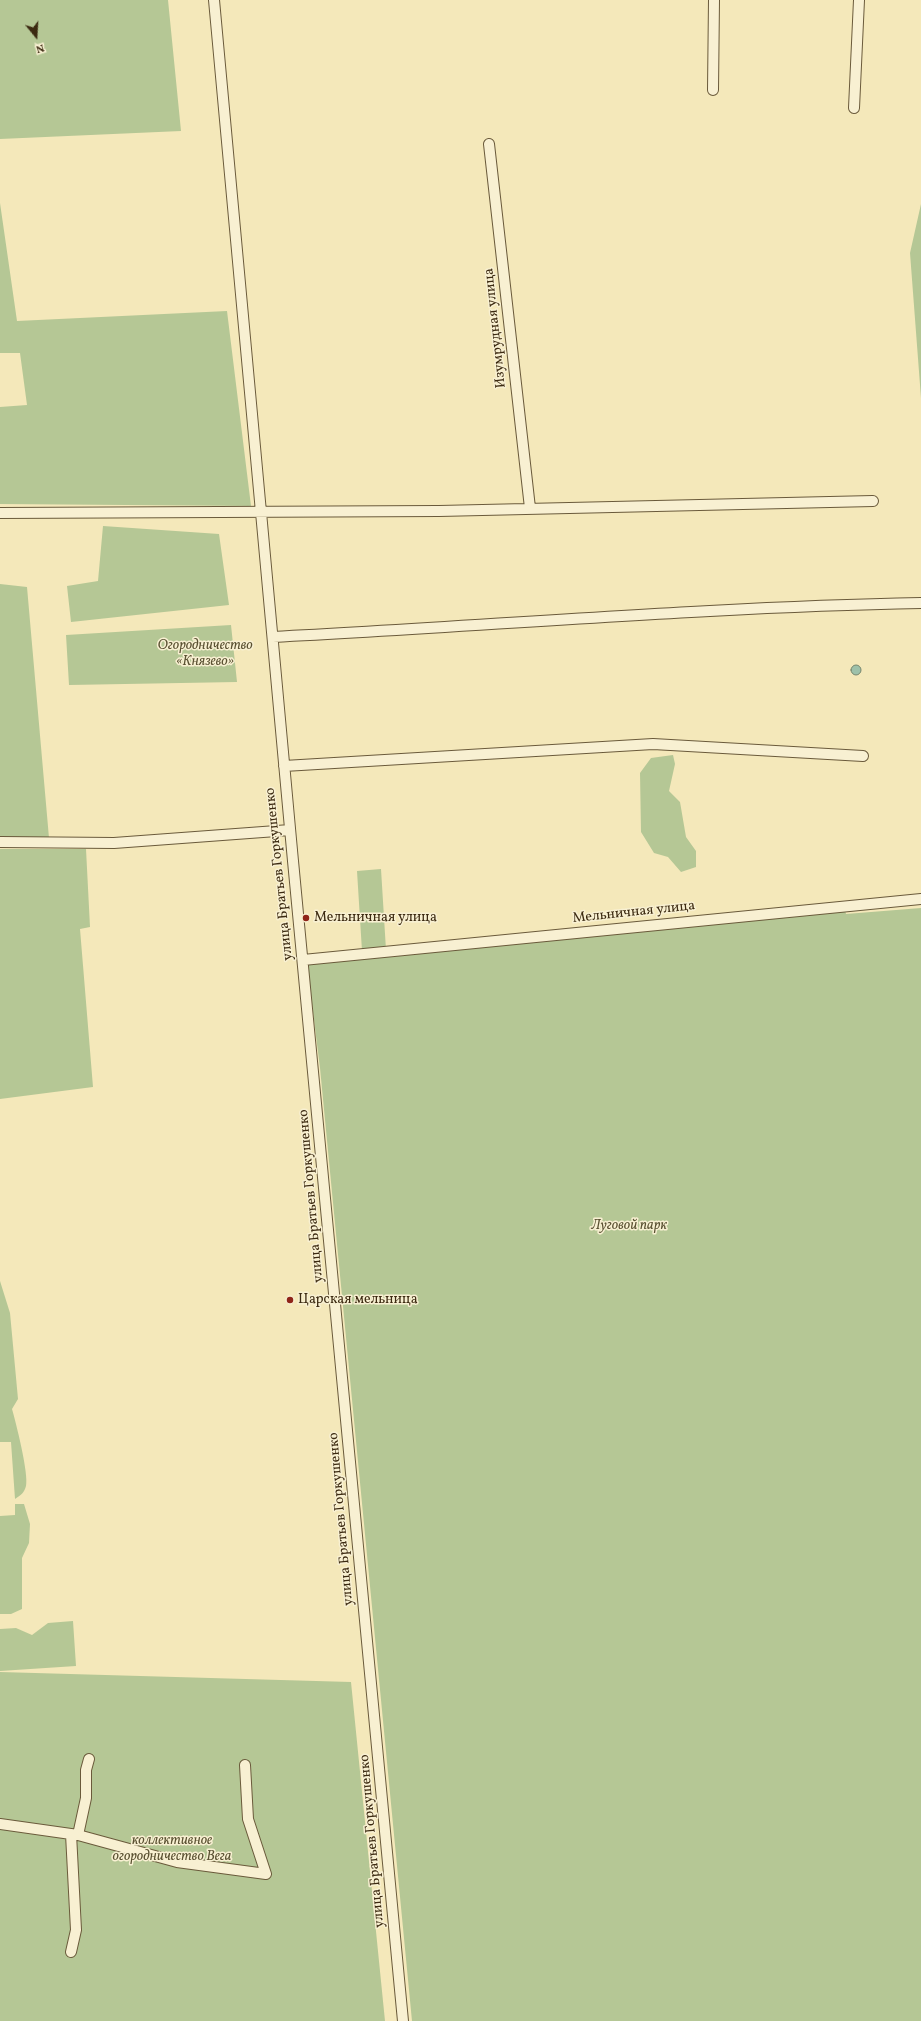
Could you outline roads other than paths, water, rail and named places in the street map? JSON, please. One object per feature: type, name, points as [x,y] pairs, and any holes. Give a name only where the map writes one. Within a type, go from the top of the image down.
[{"type":"street","name":"улица Братьев Горкушенко","points":[[214,0],[232,215],[403,2021]]},
{"type":"street","points":[[713,90],[714,0]]},
{"type":"street","points":[[854,108],[859,0]]},
{"type":"street","name":"Изумрудная улица","points":[[489,144],[530,508]]},
{"type":"street","points":[[0,513],[261,509],[530,508],[873,501]]},
{"type":"street","points":[[273,637],[394,631],[648,613],[822,605],[921,603]]},
{"type":"street","points":[[284,766],[653,744],[863,756]]},
{"type":"street","points":[[0,842],[114,843],[290,830]]},
{"type":"street","name":"Мельничная улица","points":[[303,960],[921,899]]},
{"type":"street","points":[[71,1952],[76,1930],[75,1835],[86,1798],[86,1770],[89,1759]]},
{"type":"street","points":[[0,1824],[75,1835],[177,1862],[266,1874],[248,1819],[245,1765]]},
{"type":"place","name":"Мельничная улица","points":[[306,918]]},
{"type":"place","name":"Царская мельница","points":[[290,1300]]},
{"type":"park label","name":"Огородничество «Князево»","points":[[205,654]]},
{"type":"park label","name":"Луговой парк","points":[[629,1226]]},
{"type":"park label","name":"коллективное огородничество Вега","points":[[172,1850]]}]
